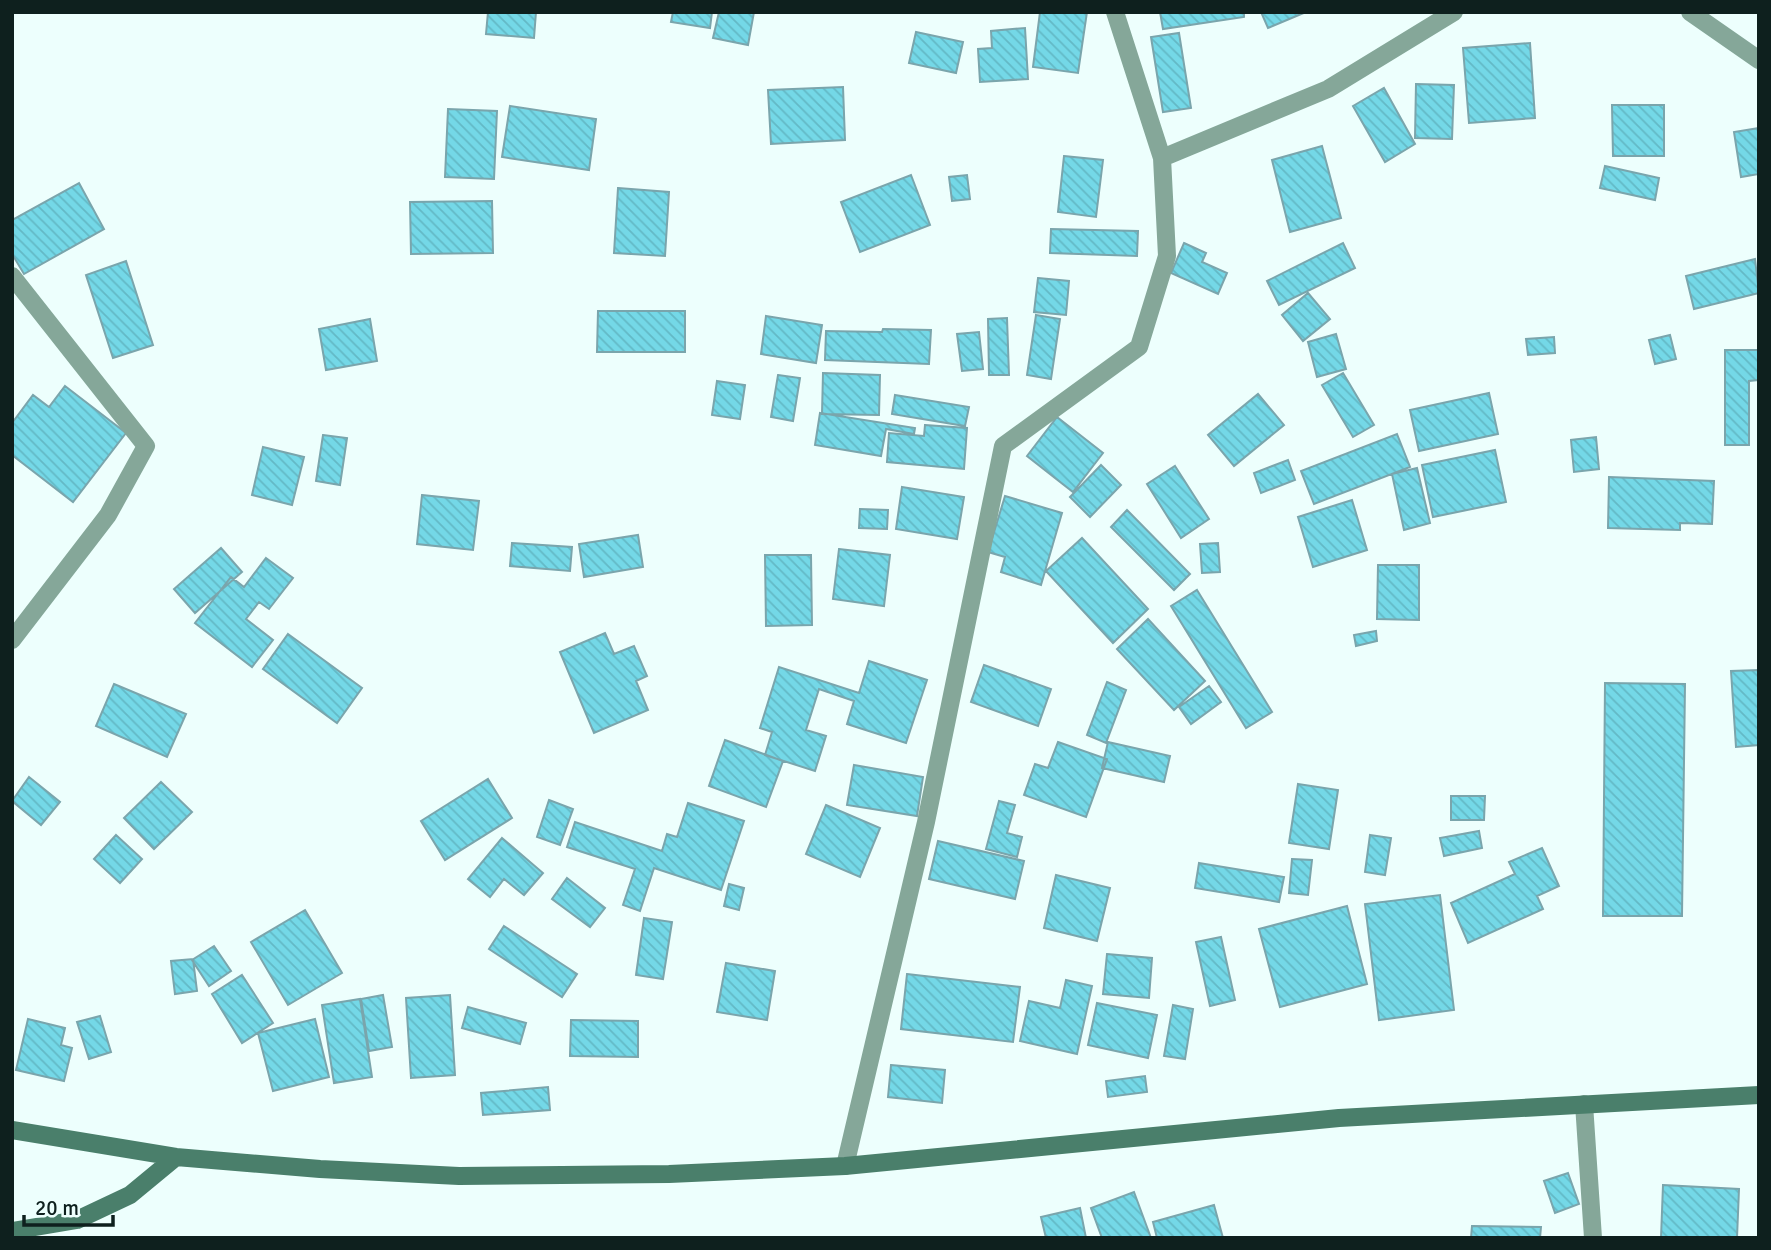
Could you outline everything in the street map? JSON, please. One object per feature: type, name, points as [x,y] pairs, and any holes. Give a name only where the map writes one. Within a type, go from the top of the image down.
[{"type":"main road","points":[[12,1130],[176,1157],[320,1170],[459,1176],[669,1174],[845,1166],[1339,1118],[1759,1095]]},
{"type":"main road","points":[[12,1231],[77,1220],[130,1195],[176,1157]]},
{"type":"street","points":[[845,1166],[926,822],[1003,446],[1139,347],[1167,257],[1162,158],[1115,12]]},
{"type":"street","points":[[1162,158],[1328,89],[1454,12]]},
{"type":"street","points":[[1690,12],[1759,60]]},
{"type":"street","points":[[12,276],[146,446],[108,515],[12,640]]},
{"type":"street","points":[[1584,1104],[1593,1238]]},
{"type":"building","points":[[488,12],[536,12],[534,38],[486,34]]},
{"type":"building","points":[[673,12],[712,12],[710,28],[671,22]]},
{"type":"building","points":[[719,12],[754,12],[748,45],[713,38]]},
{"type":"building","points":[[1040,12],[1087,12],[1078,73],[1033,67]]},
{"type":"building","points":[[1160,12],[1244,12],[1244,17],[1163,29]]},
{"type":"building","points":[[1261,12],[1306,12],[1268,28]]},
{"type":"building","points":[[1025,28],[1028,79],[980,82],[978,49],[992,48],[991,31]]},
{"type":"building","points":[[916,32],[963,42],[956,73],[909,63]]},
{"type":"building","points":[[1179,33],[1191,108],[1163,112],[1151,37]]},
{"type":"building","points":[[1530,43],[1535,118],[1469,123],[1463,48]]},
{"type":"building","points":[[1416,84],[1454,85],[1452,139],[1415,138]]},
{"type":"building","points":[[843,87],[845,140],[771,144],[768,90]]},
{"type":"building","points":[[1384,88],[1415,144],[1385,162],[1353,106]]},
{"type":"building","points":[[1612,105],[1664,105],[1664,156],[1613,156]]},
{"type":"building","points":[[510,106],[596,119],[589,170],[502,157]]},
{"type":"building","points":[[448,109],[497,111],[494,179],[445,177]]},
{"type":"building","points":[[1759,128],[1759,174],[1741,177],[1734,132]]},
{"type":"building","points":[[1322,146],[1341,218],[1290,232],[1272,160]]},
{"type":"building","points":[[1064,156],[1103,160],[1096,217],[1058,212]]},
{"type":"building","points":[[1605,166],[1659,178],[1655,200],[1600,188]]},
{"type":"building","points":[[911,175],[930,225],[860,252],[841,202]]},
{"type":"building","points":[[967,175],[970,199],[952,201],[949,177]]},
{"type":"building","points":[[79,183],[104,229],[24,274],[12,254],[12,220]]},
{"type":"building","points":[[618,188],[669,192],[665,256],[614,253]]},
{"type":"building","points":[[492,201],[493,253],[411,254],[410,202]]},
{"type":"building","points":[[1051,229],[1138,231],[1137,256],[1050,253]]},
{"type":"building","points":[[1184,243],[1206,253],[1202,262],[1227,273],[1218,294],[1171,273]]},
{"type":"building","points":[[1343,243],[1355,268],[1279,305],[1267,281]]},
{"type":"building","points":[[1755,259],[1759,293],[1694,309],[1686,276]]},
{"type":"building","points":[[126,261],[153,345],[113,358],[86,275]]},
{"type":"building","points":[[1038,278],[1069,281],[1066,315],[1034,312]]},
{"type":"building","points":[[1308,293],[1330,319],[1303,341],[1282,315]]},
{"type":"building","points":[[598,311],[685,311],[685,352],[597,352]]},
{"type":"building","points":[[1036,315],[1060,319],[1051,379],[1027,375]]},
{"type":"building","points":[[766,316],[822,325],[816,363],[761,354]]},
{"type":"building","points":[[1007,318],[1009,375],[989,375],[988,319]]},
{"type":"building","points":[[370,319],[377,361],[326,370],[319,329]]},
{"type":"building","points":[[883,329],[931,330],[929,364],[825,360],[826,331],[882,332]]},
{"type":"building","points":[[979,332],[983,369],[962,371],[957,334]]},
{"type":"building","points":[[1336,334],[1346,369],[1317,377],[1308,342]]},
{"type":"building","points":[[1670,335],[1676,359],[1655,364],[1649,340]]},
{"type":"building","points":[[1554,337],[1555,353],[1528,355],[1526,339]]},
{"type":"building","points":[[1725,350],[1759,350],[1758,380],[1749,381],[1749,445],[1725,445]]},
{"type":"building","points":[[823,373],[880,375],[879,415],[822,414]]},
{"type":"building","points":[[1343,373],[1374,425],[1353,437],[1322,385]]},
{"type":"building","points":[[778,375],[800,378],[793,421],[771,417]]},
{"type":"building","points":[[717,381],[745,385],[740,419],[712,415]]},
{"type":"building","points":[[65,386],[126,433],[73,502],[12,455],[12,423],[33,395],[49,407]]},
{"type":"building","points":[[1489,393],[1498,434],[1419,451],[1410,410]]},
{"type":"building","points":[[1258,394],[1284,425],[1234,466],[1208,435]]},
{"type":"building","points":[[895,395],[969,407],[965,426],[892,414]]},
{"type":"building","points":[[820,413],[915,428],[914,434],[886,429],[881,456],[815,445]]},
{"type":"building","points":[[1057,417],[1103,453],[1073,492],[1027,456]]},
{"type":"building","points":[[925,425],[967,428],[964,469],[887,462],[889,433],[924,436]]},
{"type":"building","points":[[1397,434],[1410,467],[1314,504],[1301,471]]},
{"type":"building","points":[[323,435],[347,438],[340,485],[316,481]]},
{"type":"building","points":[[1596,437],[1599,469],[1574,472],[1571,440]]},
{"type":"building","points":[[263,447],[304,457],[292,505],[252,495]]},
{"type":"building","points":[[1495,450],[1506,502],[1433,517],[1422,465]]},
{"type":"building","points":[[1288,460],[1295,480],[1261,493],[1254,473]]},
{"type":"building","points":[[1101,465],[1121,485],[1090,517],[1070,497]]},
{"type":"building","points":[[1175,466],[1209,519],[1181,538],[1147,484]]},
{"type":"building","points":[[1417,468],[1430,523],[1404,530],[1392,474]]},
{"type":"building","points":[[1609,477],[1714,481],[1712,524],[1680,523],[1680,530],[1608,528]]},
{"type":"building","points":[[902,487],[964,497],[957,539],[896,529]]},
{"type":"building","points":[[422,495],[479,501],[473,550],[417,544]]},
{"type":"building","points":[[1005,496],[1062,513],[1041,585],[1001,572],[1005,557],[988,552]]},
{"type":"building","points":[[1352,500],[1367,550],[1313,567],[1298,517]]},
{"type":"building","points":[[860,509],[888,510],[887,529],[859,528]]},
{"type":"building","points":[[1127,510],[1190,574],[1174,590],[1111,527]]},
{"type":"building","points":[[638,535],[643,567],[584,577],[579,544]]},
{"type":"building","points":[[1082,538],[1148,609],[1113,643],[1046,571]]},
{"type":"building","points":[[512,543],[572,547],[570,571],[510,566]]},
{"type":"building","points":[[1218,543],[1220,572],[1202,573],[1200,544]]},
{"type":"building","points":[[221,548],[242,572],[195,613],[174,589]]},
{"type":"building","points":[[839,549],[890,555],[884,606],[833,599]]},
{"type":"building","points":[[765,555],[811,555],[812,625],[766,626]]},
{"type":"building","points":[[266,558],[293,578],[269,609],[259,602],[246,619],[273,640],[252,667],[195,623],[231,577],[244,587]]},
{"type":"building","points":[[1378,565],[1419,565],[1419,620],[1377,619]]},
{"type":"building","points":[[1197,590],[1272,712],[1246,728],[1171,606]]},
{"type":"building","points":[[1148,619],[1205,681],[1174,710],[1117,649]]},
{"type":"building","points":[[1376,631],[1377,641],[1356,646],[1354,635]]},
{"type":"building","points":[[605,633],[614,654],[634,646],[647,676],[636,681],[648,710],[594,733],[560,652]]},
{"type":"building","points":[[288,634],[362,688],[337,723],[263,669]]},
{"type":"building","points":[[869,661],[927,680],[906,743],[847,724],[854,701],[819,689],[806,730],[826,736],[815,771],[765,755],[772,732],[760,728],[779,667],[859,693]]},
{"type":"building","points":[[984,665],[1051,689],[1038,726],[971,702]]},
{"type":"building","points":[[1759,670],[1759,745],[1736,747],[1731,671]]},
{"type":"building","points":[[1107,682],[1126,690],[1106,743],[1087,735]]},
{"type":"building","points":[[1605,683],[1685,684],[1682,916],[1603,916]]},
{"type":"building","points":[[114,684],[186,714],[167,757],[96,726]]},
{"type":"building","points":[[1209,686],[1221,702],[1191,724],[1179,707]]},
{"type":"building","points":[[725,740],[783,761],[766,807],[709,786]]},
{"type":"building","points":[[1058,742],[1107,759],[1086,817],[1024,795],[1035,764],[1048,768]]},
{"type":"building","points":[[1108,742],[1170,756],[1164,782],[1102,768]]},
{"type":"building","points":[[854,765],[923,777],[917,816],[847,805]]},
{"type":"building","points":[[29,777],[60,802],[41,825],[12,801]]},
{"type":"building","points":[[488,779],[512,818],[445,860],[421,821]]},
{"type":"building","points":[[161,782],[192,812],[154,849],[124,818]]},
{"type":"building","points":[[1298,784],[1338,790],[1329,849],[1289,843]]},
{"type":"building","points":[[1451,796],[1485,796],[1484,820],[1451,820]]},
{"type":"building","points":[[549,800],[573,809],[560,845],[537,837]]},
{"type":"building","points":[[999,801],[1015,805],[1007,833],[1022,837],[1017,857],[986,849]]},
{"type":"building","points":[[688,803],[744,821],[721,890],[654,868],[640,911],[623,905],[635,869],[567,847],[575,822],[662,851],[667,834],[677,837]]},
{"type":"building","points":[[826,805],[880,828],[860,877],[806,854]]},
{"type":"building","points":[[1479,831],[1482,848],[1444,856],[1440,838]]},
{"type":"building","points":[[116,835],[142,859],[120,883],[94,859]]},
{"type":"building","points":[[1370,835],[1391,838],[1385,875],[1365,872]]},
{"type":"building","points":[[502,838],[543,873],[524,895],[504,879],[490,897],[468,879]]},
{"type":"building","points":[[938,841],[1024,861],[1015,899],[929,879]]},
{"type":"building","points":[[1542,848],[1559,886],[1537,896],[1543,909],[1468,943],[1451,903],[1515,874],[1509,862]]},
{"type":"building","points":[[1292,859],[1312,860],[1308,895],[1289,893]]},
{"type":"building","points":[[1199,863],[1284,877],[1279,902],[1195,888]]},
{"type":"building","points":[[1056,875],[1110,888],[1097,941],[1044,928]]},
{"type":"building","points":[[567,878],[605,908],[590,927],[552,899]]},
{"type":"building","points":[[729,884],[744,888],[739,910],[724,906]]},
{"type":"building","points":[[1440,895],[1454,1010],[1379,1020],[1365,904]]},
{"type":"building","points":[[1347,906],[1367,984],[1280,1007],[1259,929]]},
{"type":"building","points":[[305,910],[342,973],[288,1005],[251,942]]},
{"type":"building","points":[[644,918],[672,922],[663,979],[636,975]]},
{"type":"building","points":[[504,926],[577,974],[562,997],[489,949]]},
{"type":"building","points":[[1221,937],[1235,1000],[1210,1006],[1196,942]]},
{"type":"building","points":[[214,946],[231,971],[209,986],[192,960]]},
{"type":"building","points":[[1107,954],[1152,958],[1149,998],[1103,994]]},
{"type":"building","points":[[193,959],[197,991],[175,994],[171,961]]},
{"type":"building","points":[[726,963],[775,971],[767,1020],[717,1012]]},
{"type":"building","points":[[907,974],[1020,987],[1013,1042],[901,1029]]},
{"type":"building","points":[[242,975],[273,1023],[242,1043],[212,994]]},
{"type":"building","points":[[1066,980],[1092,986],[1077,1054],[1020,1041],[1029,1001],[1060,1008]]},
{"type":"building","points":[[383,995],[392,1047],[369,1051],[361,999]]},
{"type":"building","points":[[450,995],[455,1075],[411,1078],[406,998]]},
{"type":"building","points":[[360,999],[372,1077],[334,1083],[322,1005]]},
{"type":"building","points":[[1097,1003],[1157,1015],[1148,1058],[1088,1045]]},
{"type":"building","points":[[1173,1005],[1193,1009],[1185,1059],[1164,1056]]},
{"type":"building","points":[[468,1007],[526,1023],[520,1044],[462,1028]]},
{"type":"building","points":[[100,1016],[111,1052],[89,1059],[77,1022]]},
{"type":"building","points":[[28,1019],[65,1028],[61,1045],[72,1048],[64,1081],[16,1070]]},
{"type":"building","points":[[315,1019],[329,1077],[273,1091],[258,1033]]},
{"type":"building","points":[[571,1020],[638,1021],[638,1057],[570,1056]]},
{"type":"building","points":[[891,1065],[945,1070],[942,1103],[888,1097]]},
{"type":"building","points":[[1145,1076],[1147,1092],[1108,1097],[1106,1081]]},
{"type":"building","points":[[548,1087],[550,1110],[483,1115],[481,1093]]},
{"type":"building","points":[[1568,1173],[1579,1204],[1555,1213],[1544,1181]]},
{"type":"building","points":[[1663,1185],[1739,1189],[1737,1238],[1661,1238]]},
{"type":"building","points":[[1134,1192],[1151,1238],[1102,1238],[1091,1208]]},
{"type":"building","points":[[1214,1205],[1223,1238],[1157,1238],[1153,1222]]},
{"type":"building","points":[[1080,1208],[1086,1238],[1046,1238],[1041,1217]]},
{"type":"building","points":[[1472,1226],[1541,1227],[1540,1238],[1471,1238]]}]
